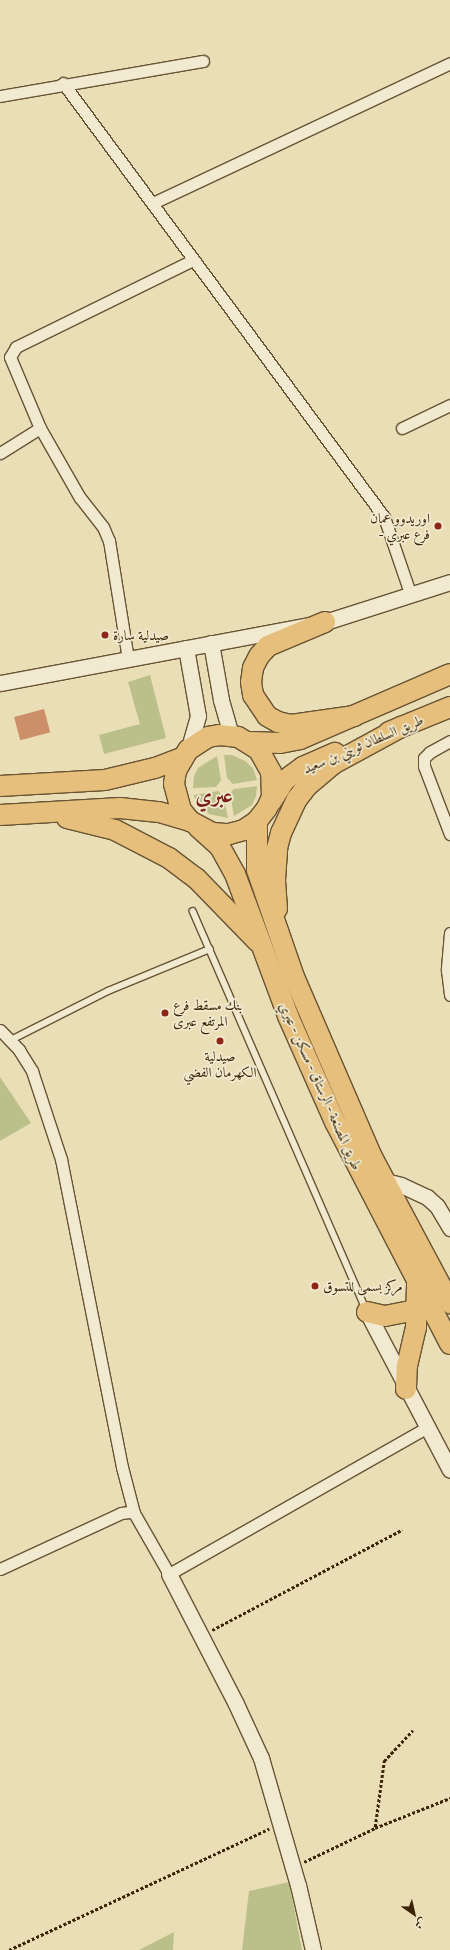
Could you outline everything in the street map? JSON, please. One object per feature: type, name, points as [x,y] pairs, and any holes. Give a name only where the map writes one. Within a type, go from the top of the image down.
[{"type":"highway","points":[[324,622],[268,646],[253,668],[253,695],[267,716],[278,722],[304,724],[354,716]]},
{"type":"highway","points":[[0,786],[105,780],[155,768],[185,754],[208,737],[280,742],[300,739],[450,674]]},
{"type":"highway","name":"طريق السلطان ثويني بن سعيد","points":[[262,815],[285,780],[303,767],[450,707]]},
{"type":"highway","points":[[272,946],[275,864],[281,833],[288,815],[307,786],[333,764],[401,727]]},
{"type":"highway","points":[[3,815],[120,808],[159,812],[194,824],[213,833],[229,834],[244,830],[262,815],[273,784],[271,772],[263,755],[241,739]]},
{"type":"highway","points":[[185,754],[174,784],[181,810],[194,824]]},
{"type":"highway","points":[[3,815],[82,820],[140,841],[196,878],[272,946]]},
{"type":"highway","name":"طريق المصنعة - الرستاق - مسكن - عبري","points":[[262,815],[257,870],[288,1016],[334,1122],[450,1344]]},
{"type":"highway","name":"طريق المصنعة - الرستاق - مسكن - عبري","points":[[194,824],[220,847],[230,863],[272,946],[385,1182],[450,1303]]},
{"type":"highway","points":[[406,1389],[407,1366],[415,1335],[417,1282]]},
{"type":"highway","points":[[367,1312],[385,1316],[416,1310]]},
{"type":"street","points":[[0,96],[63,83],[203,61]]},
{"type":"street","points":[[153,203],[450,63]]},
{"type":"street","points":[[63,83],[384,517],[411,596]]},
{"type":"street","points":[[128,659],[109,541],[103,526],[80,498],[40,428],[10,357],[16,347],[193,260]]},
{"type":"street","points":[[402,428],[450,405]]},
{"type":"street","points":[[0,453],[40,428]]},
{"type":"street","points":[[0,683],[324,622],[411,596],[450,582]]},
{"type":"street","points":[[210,643],[222,705],[241,739]]},
{"type":"street","points":[[185,754],[198,716],[186,648]]},
{"type":"street","points":[[450,741],[430,752],[424,758],[424,766],[450,834]]},
{"type":"street","points":[[450,933],[447,970],[450,995]]},
{"type":"street","points":[[0,1030],[11,1040],[25,1058],[39,1086],[64,1174],[122,1467],[134,1513],[170,1574],[261,1758],[293,1867],[313,1950]]},
{"type":"street","points":[[385,1182],[401,1185],[427,1197],[437,1206],[450,1228]]},
{"type":"street","points":[[367,1312],[426,1428],[450,1470]]},
{"type":"street","points":[[170,1574],[426,1428]]},
{"type":"street","points":[[0,1568],[121,1513],[134,1513]]},
{"type":"lane","points":[[193,912],[367,1312]]},
{"type":"lane","points":[[11,1040],[108,992],[210,949]]},
{"type":"path","points":[[201,1636],[402,1530]]},
{"type":"path","points":[[375,1828],[384,1761],[413,1730]]},
{"type":"path","points":[[293,1867],[375,1828],[450,1798]]},
{"type":"path","points":[[9,1950],[280,1824]]},
{"type":"green space","points":[[150,675],[166,738],[104,754],[99,735],[140,724],[128,682]]},
{"type":"green space","points":[[224,755],[232,755],[245,761],[253,768],[257,780],[233,784],[227,778]]},
{"type":"green space","points":[[217,756],[221,780],[216,787],[193,788],[194,776],[198,768]]},
{"type":"green space","points":[[257,786],[256,796],[252,805],[234,816],[230,793],[234,789]]},
{"type":"green space","points":[[218,791],[223,795],[228,818],[209,814],[195,799],[194,795]]},
{"type":"green space","points":[[0,1077],[31,1123],[0,1141]]},
{"type":"green space","points":[[289,1882],[302,1950],[242,1950],[249,1891]]},
{"type":"green space","points":[[174,1932],[173,1950],[139,1950]]},
{"type":"building","points":[[44,709],[50,732],[20,740],[14,717]]},
{"type":"place","name":"اوريدوو عمان - فرع عبري","points":[[438,526]]},
{"type":"place","name":"صيدلية سارة","points":[[105,635]]},
{"type":"place","name":"بنك مسقط فرع المرتفع عبرى","points":[[165,1013]]},
{"type":"place","name":"صيدلية الكهرمان الفضي","points":[[220,1041]]},
{"type":"place","name":"مركز بسمى للتسوق","points":[[315,1286]]},
{"type":"district","name":"عبري","points":[[214,795]]}]
